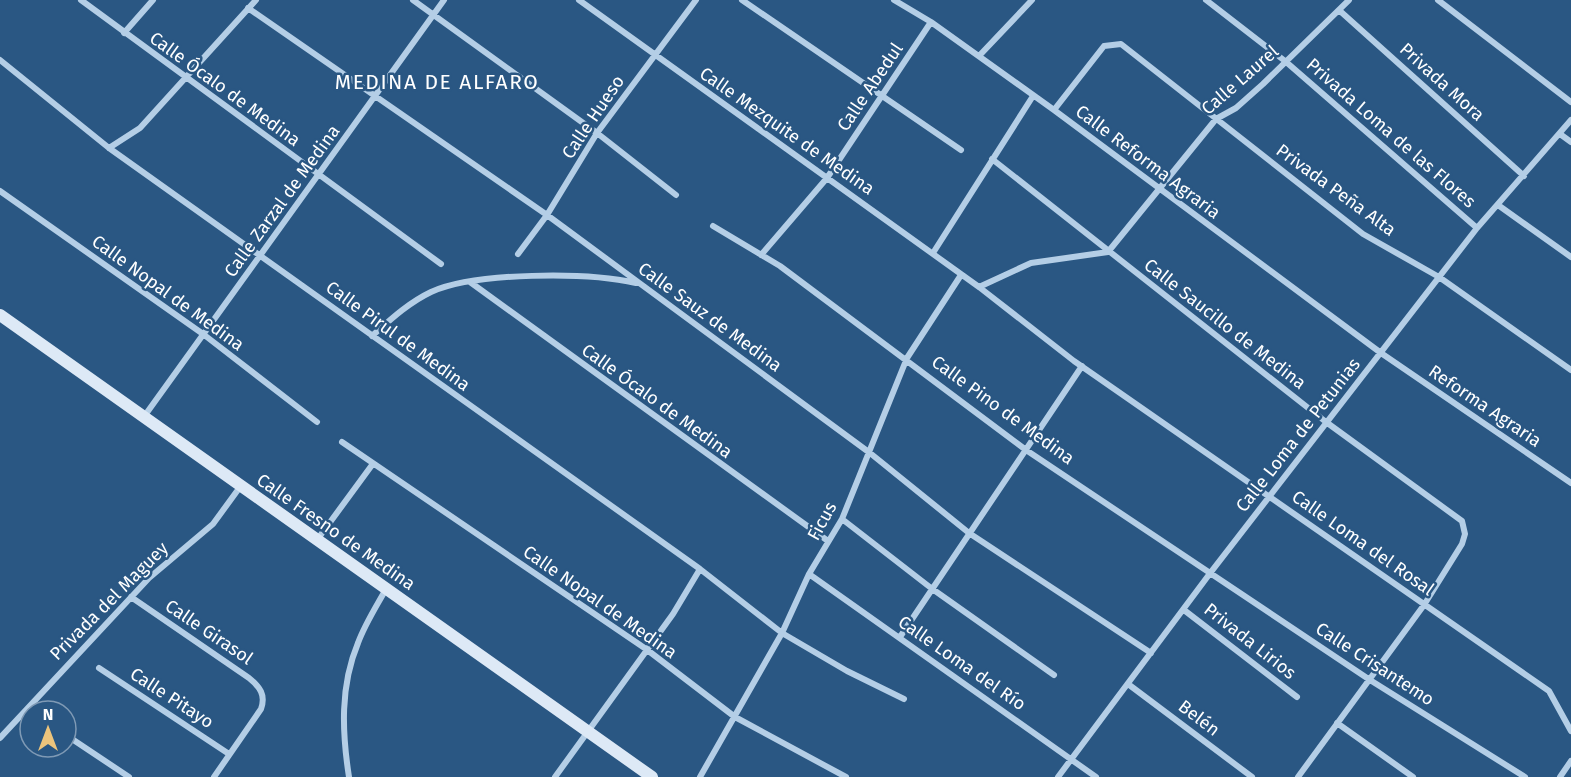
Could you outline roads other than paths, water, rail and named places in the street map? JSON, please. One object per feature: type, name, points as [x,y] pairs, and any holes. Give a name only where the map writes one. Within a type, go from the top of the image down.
[{"type":"street","name":"Calle Ócalo de Medina","points":[[81,0],[441,264]]},
{"type":"street","points":[[124,33],[153,0]]},
{"type":"street","points":[[110,148],[140,128],[256,0]]},
{"type":"street","points":[[413,0],[597,133],[676,195]]},
{"type":"street","name":"Calle Zarzal de Medina","points":[[143,419],[444,0]]},
{"type":"street","name":"Calle Mezquite de Medina","points":[[579,0],[979,287]]},
{"type":"street","name":"Calle Hueso","points":[[518,254],[547,215],[597,133],[696,0]]},
{"type":"street","points":[[742,0],[961,150]]},
{"type":"street","name":"Calle Reforma Agraria","points":[[894,0],[931,22],[979,56],[1381,353]]},
{"type":"street","points":[[979,56],[1032,0]]},
{"type":"street","name":"Privada Loma de las Flores","points":[[1206,0],[1285,61],[1477,228]]},
{"type":"street","name":"Calle Laurel","points":[[1108,252],[1216,119],[1236,108],[1350,0]]},
{"type":"street","points":[[1438,0],[1571,102]]},
{"type":"street","name":"Calle Sauz de Medina","points":[[248,8],[547,215],[870,453],[969,533],[1151,653]]},
{"type":"street","name":"Privada Mora","points":[[1340,11],[1524,176]]},
{"type":"street","name":"Calle Abedul","points":[[761,255],[827,178],[931,22]]},
{"type":"street","name":"Privada Peña Alta","points":[[1053,110],[1104,46],[1120,44],[1363,234],[1438,278],[1571,369]]},
{"type":"street","name":"Calle Pirul de Medina","points":[[0,60],[110,148],[700,569],[782,633],[847,671],[904,699]]},
{"type":"street","points":[[933,253],[1034,96]]},
{"type":"street","name":"Calle Loma de Petunias","points":[[1058,777],[1211,572],[1477,228],[1571,120]]},
{"type":"street","points":[[1560,134],[1571,142]]},
{"type":"street","name":"Calle Saucillo de Medina","points":[[992,159],[1326,422],[1462,521],[1465,534],[1462,544],[1424,605]]},
{"type":"street","name":"Calle Nopal de Medina","points":[[0,191],[203,334],[317,422]]},
{"type":"street","points":[[1498,206],[1571,257]]},
{"type":"street","name":"Calle Pino de Medina","points":[[713,226],[780,266],[907,358],[1026,450],[1211,572]]},
{"type":"street","points":[[979,287],[1031,263],[1108,252]]},
{"type":"street","points":[[372,336],[419,298],[449,286],[470,282],[571,275],[641,284]]},
{"type":"street","name":"Ficus","points":[[700,777],[782,633],[809,574],[842,519],[907,358],[961,275]]},
{"type":"street","name":"Calle Ócalo de Medina","points":[[470,282],[543,338],[828,541]]},
{"type":"street","name":"Calle Loma del Rosal","points":[[979,287],[1083,366],[1549,691],[1571,730]]},
{"type":"street","name":"Calle Fresno de Medina","points":[[0,315],[143,419],[652,777]]},
{"type":"street","name":"Reforma Agraria","points":[[1381,353],[1571,483]]},
{"type":"street","points":[[900,637],[1083,366]]},
{"type":"street","name":"Calle Nopal de Medina","points":[[342,442],[372,465],[645,649],[735,717],[846,777]]},
{"type":"street","points":[[317,541],[372,465]]},
{"type":"street","name":"Privada del Maguey","points":[[0,738],[131,597],[174,555],[192,544],[213,524],[240,487]]},
{"type":"street","points":[[842,519],[931,588],[1054,675]]},
{"type":"street","points":[[555,777],[645,649],[673,614],[700,569]]},
{"type":"street","name":"Calle Crisantemo","points":[[1211,572],[1370,680],[1525,777]]},
{"type":"street","name":"Calle Loma del Río","points":[[809,574],[1096,777]]},
{"type":"street","points":[[349,777],[345,748],[346,683],[358,644],[386,589]]},
{"type":"street","name":"Calle Girasol","points":[[131,597],[258,685],[264,698],[261,709],[229,754]]},
{"type":"street","points":[[1298,777],[1424,605]]},
{"type":"street","name":"Privada Lirios","points":[[1184,610],[1297,697]]},
{"type":"street","name":"Calle Pitayo","points":[[99,668],[229,754]]},
{"type":"street","name":"Belén","points":[[1128,684],[1252,777]]},
{"type":"street","points":[[1337,723],[1413,777]]},
{"type":"street","points":[[78,743],[129,777]]},
{"type":"street","points":[[214,777],[229,754]]},
{"type":"street","points":[[1560,777],[1571,761]]},
{"type":"district","name":"MEDINA DE ALFARO","points":[[437,82]]}]
